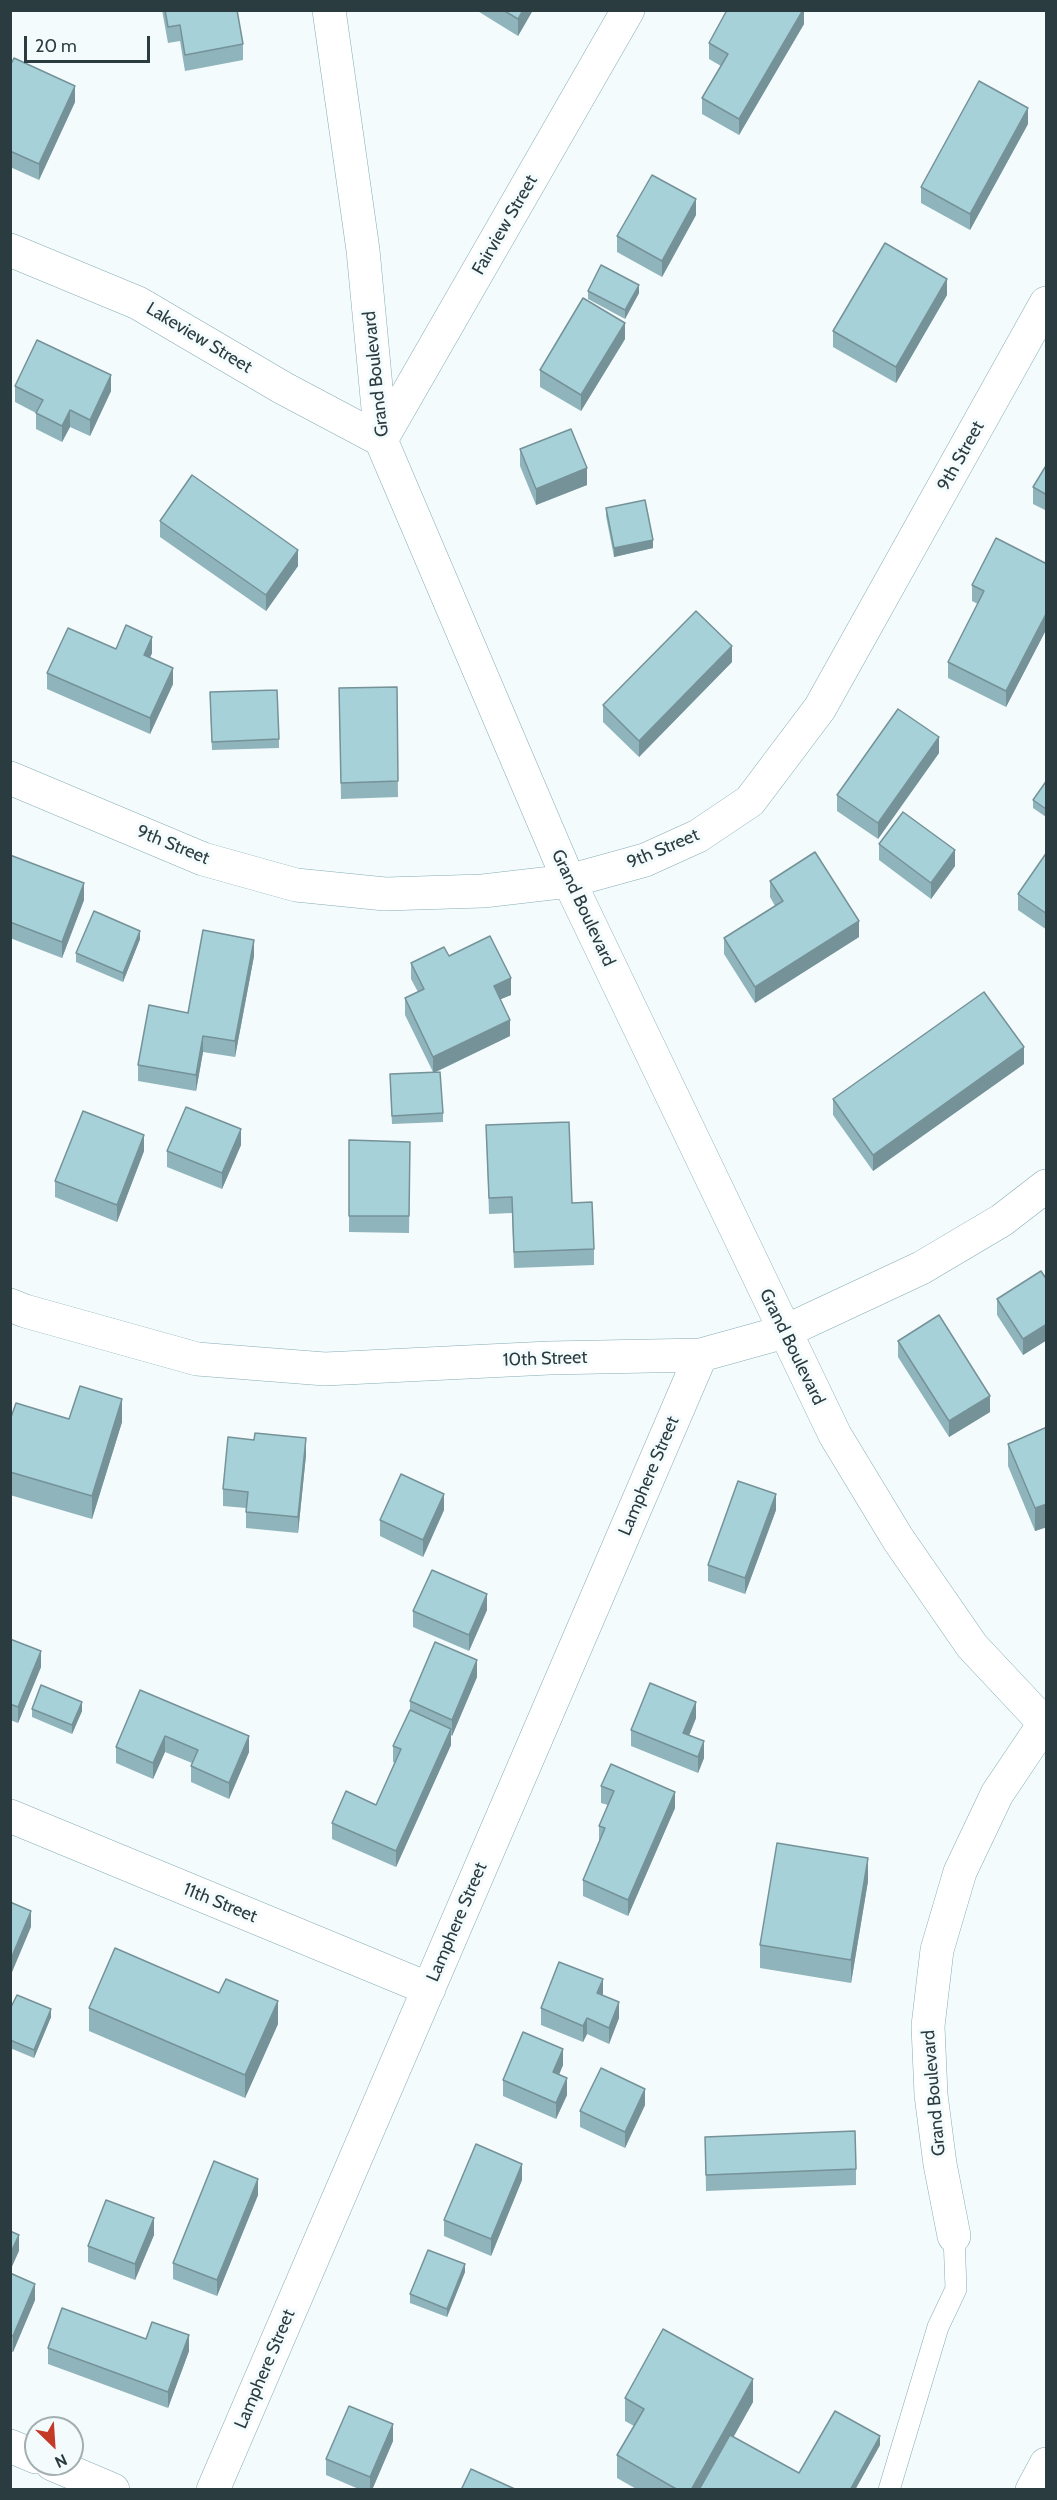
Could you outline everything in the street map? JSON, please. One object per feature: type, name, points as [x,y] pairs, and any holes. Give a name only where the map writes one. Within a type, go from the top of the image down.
[{"type":"street","name":"Grand Boulevard","points":[[329,10],[363,250],[381,440],[569,881],[835,1435],[898,1539],[972,1646],[1046,1723],[992,1804],[960,1872],[938,1950],[928,2026],[931,2095],[940,2164],[954,2235]]},
{"type":"street","name":"Fairview Street","points":[[381,440],[628,10]]},
{"type":"street","name":"Lakeview Street","points":[[10,250],[138,303],[283,388],[381,440]]},
{"type":"street","name":"9th Street","points":[[10,778],[203,859],[296,885],[385,894],[483,891],[569,881],[645,860],[698,836],[750,801],[820,708],[1047,303]]},
{"type":"street","name":"10th Street","points":[[10,1305],[24,1311],[197,1359],[325,1369],[549,1358],[701,1355],[784,1332],[921,1268],[1002,1220],[1047,1186]]},
{"type":"street","name":"Lamphere Street","points":[[213,2490],[701,1355]]},
{"type":"street","name":"11th Street","points":[[10,1816],[429,1989]]},
{"type":"street","points":[[10,2446],[24,2452]]},
{"type":"street","points":[[1032,2490],[1047,2464]]},
{"type":"street","points":[[80,2476],[113,2490]]},
{"type":"lane","points":[[889,2490],[938,2327],[956,2289],[954,2235]]},
{"type":"building","points":[[165,10],[237,10],[243,44],[185,55],[180,25],[168,27]]},
{"type":"building","points":[[503,10],[523,10],[518,19]]},
{"type":"building","points":[[727,10],[803,10],[739,119],[702,98],[728,54],[709,43]]},
{"type":"building","points":[[14,58],[75,86],[39,164],[10,151],[10,66]]},
{"type":"building","points":[[979,81],[1028,108],[970,214],[921,187]]},
{"type":"building","points":[[652,175],[696,199],[662,261],[617,236]]},
{"type":"building","points":[[885,243],[947,279],[896,367],[833,331]]},
{"type":"building","points":[[601,265],[639,285],[625,310],[588,291]]},
{"type":"building","points":[[583,298],[625,323],[581,395],[540,370]]},
{"type":"building","points":[[37,340],[111,375],[90,420],[70,410],[62,426],[36,413],[43,400],[15,386]]},
{"type":"building","points":[[571,429],[587,468],[536,489],[520,449]]},
{"type":"building","points":[[1047,464],[1047,495],[1033,487]]},
{"type":"building","points":[[192,475],[298,550],[266,595],[160,521]]},
{"type":"building","points":[[645,500],[653,540],[614,548],[606,508]]},
{"type":"building","points":[[996,538],[1047,564],[1047,612],[1006,691],[948,662],[984,591],[972,585]]},
{"type":"building","points":[[696,611],[732,646],[639,741],[603,705]]},
{"type":"building","points":[[126,625],[152,637],[144,655],[173,668],[150,718],[47,673],[68,628],[116,649]]},
{"type":"building","points":[[397,687],[398,781],[341,783],[339,688]]},
{"type":"building","points":[[277,690],[279,739],[212,742],[210,692]]},
{"type":"building","points":[[898,709],[939,737],[878,823],[837,795]]},
{"type":"building","points":[[1047,780],[1047,808],[1046,809],[1033,800]]},
{"type":"building","points":[[903,812],[955,850],[931,883],[879,844]]},
{"type":"building","points":[[815,852],[859,921],[755,987],[724,938],[783,901],[770,881]]},
{"type":"building","points":[[1047,852],[1047,914],[1018,894]]},
{"type":"building","points":[[10,855],[84,883],[62,942],[10,922]]},
{"type":"building","points":[[94,911],[140,931],[123,973],[76,953]]},
{"type":"building","points":[[203,930],[254,940],[235,1041],[203,1036],[196,1075],[138,1065],[149,1005],[188,1013]]},
{"type":"building","points":[[490,936],[511,978],[494,986],[510,1020],[433,1057],[405,998],[424,989],[411,963],[444,947],[449,956]]},
{"type":"building","points":[[984,992],[1024,1047],[873,1155],[833,1099]]},
{"type":"building","points":[[440,1072],[443,1113],[392,1116],[390,1074]]},
{"type":"building","points":[[186,1107],[241,1129],[222,1173],[167,1151]]},
{"type":"building","points":[[83,1111],[144,1135],[117,1205],[55,1181]]},
{"type":"building","points":[[569,1122],[572,1203],[592,1202],[594,1249],[514,1252],[512,1197],[489,1198],[486,1125]]},
{"type":"building","points":[[349,1140],[410,1142],[409,1216],[349,1216]]},
{"type":"building","points":[[1041,1271],[1047,1280],[1047,1324],[1023,1339],[997,1299]]},
{"type":"building","points":[[939,1315],[990,1396],[949,1421],[898,1341]]},
{"type":"building","points":[[80,1386],[122,1399],[92,1496],[10,1472],[10,1420],[16,1403],[69,1419]]},
{"type":"building","points":[[1047,1427],[1047,1504],[1035,1508],[1008,1444]]},
{"type":"building","points":[[255,1433],[306,1438],[298,1517],[246,1512],[248,1492],[223,1489],[228,1437],[254,1440]]},
{"type":"building","points":[[401,1474],[444,1494],[423,1540],[380,1520]]},
{"type":"building","points":[[738,1481],[776,1494],[745,1578],[708,1565]]},
{"type":"building","points":[[432,1570],[487,1594],[469,1635],[413,1611]]},
{"type":"building","points":[[10,1639],[41,1651],[18,1707],[10,1704]]},
{"type":"building","points":[[435,1642],[477,1660],[452,1720],[410,1701]]},
{"type":"building","points":[[650,1683],[696,1702],[683,1733],[704,1741],[698,1757],[631,1730]]},
{"type":"building","points":[[41,1685],[82,1702],[72,1725],[32,1709]]},
{"type":"building","points":[[140,1690],[249,1736],[229,1783],[191,1766],[198,1750],[165,1736],[153,1763],[116,1747]]},
{"type":"building","points":[[410,1710],[451,1729],[396,1851],[332,1823],[346,1791],[376,1805],[401,1749],[393,1746]]},
{"type":"building","points":[[611,1764],[675,1792],[628,1900],[583,1880],[605,1828],[599,1826],[614,1791],[601,1786]]},
{"type":"building","points":[[777,1843],[868,1858],[851,1960],[760,1945]]},
{"type":"building","points":[[10,1902],[31,1911],[10,1961]]},
{"type":"building","points":[[115,1948],[219,1993],[226,1979],[278,2001],[245,2075],[89,2008]]},
{"type":"building","points":[[559,1962],[603,1979],[597,1993],[619,2002],[609,2028],[587,2018],[583,2026],[541,2008]]},
{"type":"building","points":[[17,1995],[51,2009],[34,2050],[10,2040],[10,2009]]},
{"type":"building","points":[[523,2032],[563,2049],[553,2072],[567,2078],[556,2103],[503,2080]]},
{"type":"building","points":[[601,2068],[645,2089],[625,2132],[580,2111]]},
{"type":"building","points":[[855,2131],[856,2169],[706,2175],[705,2137]]},
{"type":"building","points":[[476,2144],[522,2164],[491,2239],[444,2220]]},
{"type":"building","points":[[214,2161],[258,2179],[217,2280],[173,2263]]},
{"type":"building","points":[[106,2200],[154,2218],[135,2264],[88,2246]]},
{"type":"building","points":[[10,2231],[19,2235],[10,2254]]},
{"type":"building","points":[[428,2250],[465,2264],[447,2309],[410,2294]]},
{"type":"building","points":[[10,2273],[35,2284],[13,2336],[10,2335]]},
{"type":"building","points":[[62,2308],[146,2339],[152,2322],[189,2335],[168,2392],[48,2348]]},
{"type":"building","points":[[663,2329],[753,2379],[691,2490],[678,2490],[617,2455],[644,2409],[625,2398]]},
{"type":"building","points":[[349,2406],[393,2424],[370,2477],[326,2459]]},
{"type":"building","points":[[835,2411],[880,2436],[850,2490],[699,2490],[730,2435],[799,2473]]},
{"type":"building","points":[[471,2469],[517,2490],[461,2490]]}]
